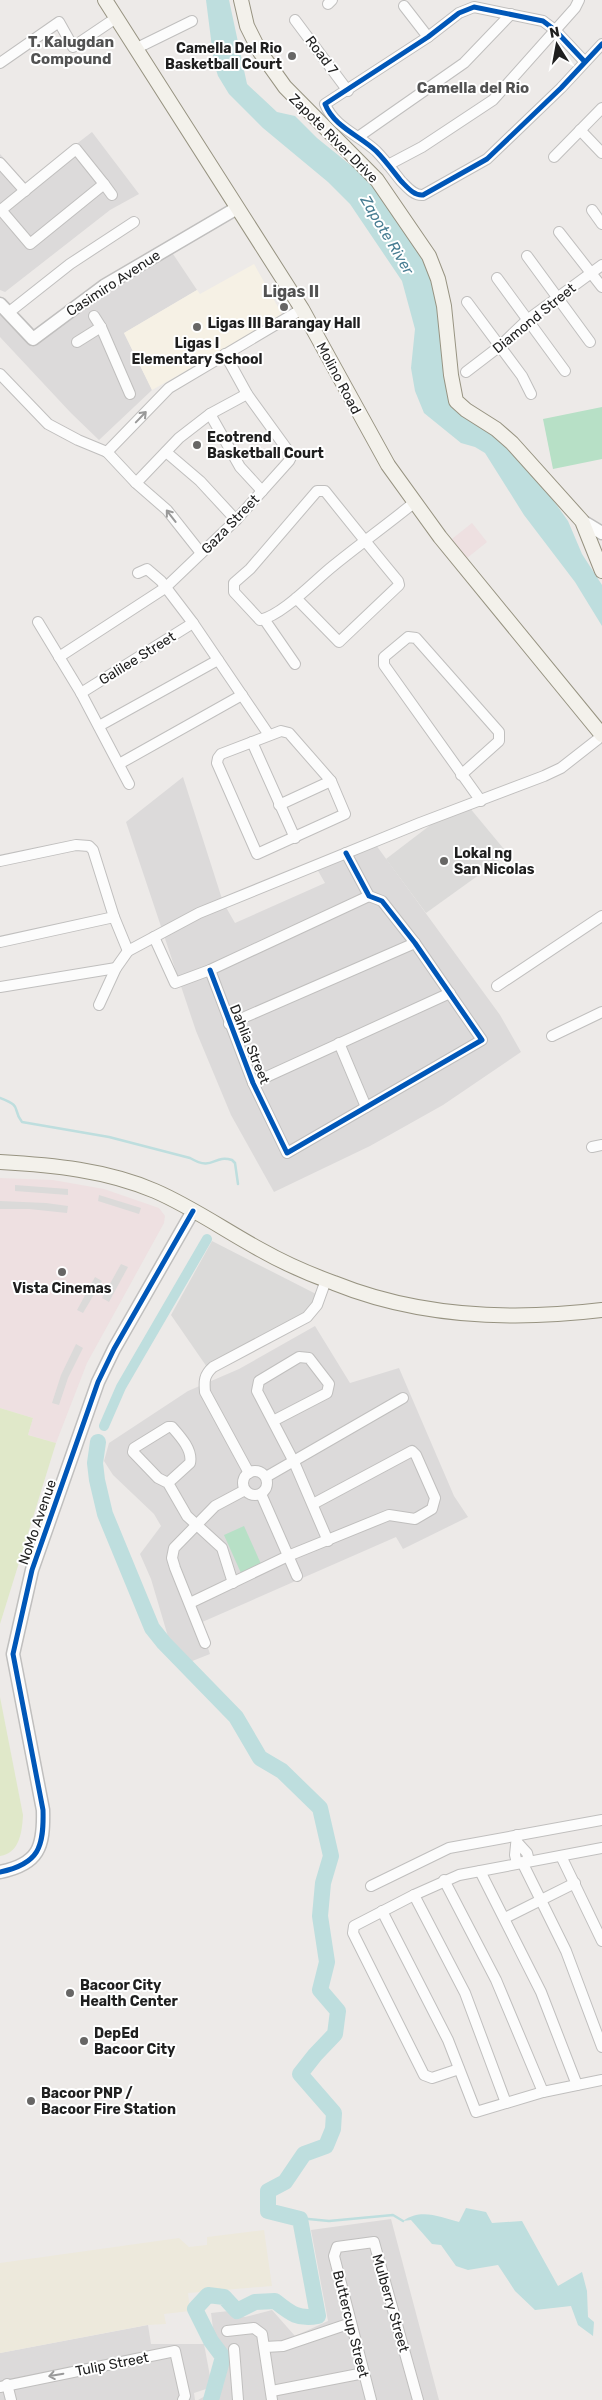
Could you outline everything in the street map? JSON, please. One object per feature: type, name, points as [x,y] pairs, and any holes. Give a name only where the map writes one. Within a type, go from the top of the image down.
[{"type":"main road","name":"Molino Road","points":[[105,0],[137,48],[179,119],[302,309],[368,432],[415,502],[440,537],[602,736]]},
{"type":"main road","name":"Zapote River Drive","points":[[241,0],[248,26],[260,52],[285,87],[373,176],[424,246],[438,279],[456,400],[466,410],[496,429],[512,442],[582,521],[602,570]]},
{"type":"main road","points":[[0,1162],[67,1167],[91,1171],[155,1191],[262,1250],[326,1280],[365,1294],[406,1304],[471,1315],[516,1316],[602,1310]]},
{"type":"street","points":[[373,176],[387,165],[422,147],[493,100],[575,8],[579,0]]},
{"type":"street","points":[[404,6],[428,37]]},
{"type":"street","points":[[584,62],[555,30],[543,21],[474,7],[459,13],[428,37],[325,104],[344,129],[358,136],[376,152],[408,188],[423,196],[487,159],[561,88],[602,44]]},
{"type":"street","points":[[358,136],[464,63],[511,14]]},
{"type":"street","points":[[0,63],[59,22],[74,47],[116,18]]},
{"type":"street","name":"Road 7","points":[[295,20],[348,90]]},
{"type":"street","points":[[137,48],[192,22]]},
{"type":"street","points":[[554,157],[602,108]]},
{"type":"street","points":[[580,130],[602,153]]},
{"type":"street","points":[[104,184],[30,244],[0,211],[76,149],[104,184],[112,195]]},
{"type":"street","points":[[0,163],[25,191]]},
{"type":"street","name":"Casimiro Avenue","points":[[4,308],[33,339],[154,255],[236,208]]},
{"type":"street","points":[[592,210],[602,224]]},
{"type":"street","points":[[4,308],[134,222]]},
{"type":"street","points":[[559,232],[602,287]]},
{"type":"street","points":[[527,256],[590,342]]},
{"type":"street","name":"Diamond Street","points":[[466,372],[500,346],[527,320],[602,265]]},
{"type":"street","points":[[497,278],[565,371]]},
{"type":"street","points":[[467,302],[522,376],[531,394]]},
{"type":"street","points":[[107,452],[169,388],[302,309]]},
{"type":"street","points":[[94,316],[101,327],[130,394]]},
{"type":"street","points":[[77,342],[101,327]]},
{"type":"street","points":[[136,483],[179,438],[210,414],[247,394],[225,354]]},
{"type":"street","points":[[0,374],[48,424],[78,440],[107,452],[136,483],[167,510],[202,554]]},
{"type":"street","name":"Gaza Street","points":[[58,657],[165,588],[236,520],[291,457],[247,394]]},
{"type":"street","points":[[210,414],[240,467],[262,491]]},
{"type":"street","points":[[166,452],[200,481],[236,520]]},
{"type":"street","points":[[296,598],[339,642],[399,585],[365,541],[325,491],[317,491],[250,569],[234,583],[234,592],[256,618],[260,620],[264,620],[296,598],[365,541],[415,502]]},
{"type":"street","points":[[582,521],[602,533]]},
{"type":"street","points":[[138,573],[149,570],[165,588],[193,624],[269,735]]},
{"type":"street","points":[[264,620],[295,664]]},
{"type":"street","points":[[38,622],[99,726],[129,784]]},
{"type":"street","name":"Galilee Street","points":[[81,694],[193,624]]},
{"type":"street","points":[[462,775],[499,741],[499,732],[416,638],[408,637],[384,657],[384,665],[462,775],[481,801]]},
{"type":"street","points":[[99,726],[218,660]]},
{"type":"street","points":[[119,764],[242,695]]},
{"type":"street","points":[[280,731],[289,733],[331,782],[345,814],[257,854],[225,781],[218,758],[221,754],[269,735],[280,731]]},
{"type":"street","points":[[99,1005],[116,968],[128,951],[154,937],[199,913],[560,768],[602,736]]},
{"type":"street","points":[[252,742],[295,838]]},
{"type":"street","points":[[279,805],[331,782]]},
{"type":"street","points":[[0,861],[76,845],[89,846],[128,951]]},
{"type":"street","points":[[339,1043],[366,1107],[482,1040],[415,943],[382,901],[369,896],[346,853]]},
{"type":"street","points":[[154,937],[175,983],[210,970],[369,896]]},
{"type":"street","points":[[497,986],[602,916]]},
{"type":"street","points":[[0,942],[114,917]]},
{"type":"street","points":[[229,1024],[415,943]]},
{"type":"street","points":[[0,987],[116,968]]},
{"type":"street","name":"Dahlia Street","points":[[210,970],[253,1083],[286,1152],[366,1107]]},
{"type":"street","points":[[253,1083],[450,993]]},
{"type":"street","points":[[552,1036],[602,1012]]},
{"type":"street","name":"NoMo Avenue","points":[[0,1872],[19,1868],[31,1860],[39,1847],[43,1829],[43,1810],[13,1654],[32,1570],[98,1382],[119,1341],[193,1211]]},
{"type":"street","points":[[249,1472],[205,1392],[204,1380],[206,1373],[213,1367],[307,1318],[317,1304],[326,1280]]},
{"type":"street","points":[[274,1421],[328,1393],[329,1384],[309,1358],[299,1357],[259,1380],[257,1385],[258,1395],[274,1421],[294,1462],[328,1540]]},
{"type":"street","points":[[266,1477],[404,1398]]},
{"type":"street","points":[[168,1483],[187,1466],[191,1459],[185,1445],[172,1427],[168,1427],[134,1448],[133,1452],[158,1478],[168,1483],[187,1516],[222,1548],[233,1582]]},
{"type":"street","points":[[190,1603],[288,1556],[389,1515],[415,1519],[432,1509],[435,1504],[435,1498],[416,1455],[412,1451],[313,1504]]},
{"type":"street","points":[[249,1472],[260,1472],[266,1477],[267,1486],[261,1494],[252,1495],[246,1490],[243,1482],[249,1472]]},
{"type":"street","points":[[205,1643],[172,1558],[174,1548],[215,1506],[246,1490]]},
{"type":"street","points":[[261,1494],[297,1576]]},
{"type":"street","points":[[371,1886],[449,1848],[517,1838],[602,1820]]},
{"type":"street","points":[[517,1838],[527,1853],[523,1862],[566,1950],[602,2047]]},
{"type":"street","points":[[459,2069],[432,2078],[424,2075],[353,1933],[354,1926],[444,1880],[523,1862],[601,1852]]},
{"type":"street","points":[[561,1856],[602,1941]]},
{"type":"street","points":[[480,1871],[541,1992],[576,2085]]},
{"type":"street","points":[[444,1880],[496,1980],[543,2092]]},
{"type":"street","points":[[504,1918],[575,1883]]},
{"type":"street","points":[[414,1895],[465,1993],[506,2103]]},
{"type":"street","points":[[382,1911],[448,2040],[476,2112],[543,2092],[602,2080]]},
{"type":"street","name":"Mulberry Street","points":[[337,2247],[374,2242],[418,2400]]},
{"type":"street","name":"Buttercup Street","points":[[337,2247],[334,2256],[371,2400]]},
{"type":"street","points":[[265,2347],[283,2346],[350,2323]]},
{"type":"street","points":[[227,2331],[254,2328],[262,2334],[272,2395],[364,2373]]},
{"type":"street","points":[[234,2349],[238,2400]]},
{"type":"street","name":"Tulip Street","points":[[3,2385],[175,2351],[185,2396],[183,2400]]},
{"type":"street","points":[[3,2385],[12,2400]]},
{"type":"shaded area","points":[[92,132],[139,194],[110,210],[5,292],[0,290],[0,154],[26,183]]},
{"type":"shaded area","points":[[171,251],[197,290],[124,333],[152,390],[99,440],[0,337],[0,312],[32,347],[94,299]]},
{"type":"shaded area","name":"Ligas I Elementary School","points":[[254,264],[283,316],[152,390],[124,333],[197,290],[200,294]]},
{"type":"shaded area","points":[[472,523],[487,542],[467,558],[452,539]]},
{"type":"shaded area","points":[[183,777],[223,902],[235,923],[325,883],[317,869],[376,845],[500,1015],[521,1052],[443,1105],[370,1146],[274,1192],[231,1115],[196,1031],[126,822]]},
{"type":"shaded area","points":[[469,807],[508,854],[426,913],[386,859],[441,817]]},
{"type":"shaded area","points":[[0,1178],[53,1180],[104,1189],[159,1208],[165,1216],[164,1223],[87,1363],[56,1443],[28,1435],[33,1418],[0,1408]]},
{"type":"shaded area","points":[[15,1185],[68,1189],[68,1195],[15,1191]]},
{"type":"shaded area","points":[[99,1195],[141,1208],[139,1214],[98,1201]]},
{"type":"shaded area","points":[[0,1201],[68,1206],[67,1213],[29,1209],[0,1209]]},
{"type":"shaded area","points":[[212,1241],[318,1295],[305,1322],[209,1370],[171,1315]]},
{"type":"shaded area","points":[[121,1264],[128,1267],[109,1302],[102,1298]]},
{"type":"shaded area","points":[[95,1277],[102,1281],[83,1313],[77,1310]]},
{"type":"shaded area","points":[[315,1326],[350,1383],[399,1368],[454,1496],[468,1517],[403,1549],[396,1537],[200,1623],[210,1654],[177,1667],[151,1579],[140,1554],[161,1526],[154,1514],[113,1475],[104,1461],[109,1443],[188,1391],[239,1369]]},
{"type":"shaded area","points":[[76,1344],[83,1348],[68,1378],[59,1405],[52,1403],[61,1375]]},
{"type":"shaded area","points":[[391,2219],[439,2400],[198,2400],[223,2386],[227,2359],[214,2336],[211,2313],[229,2311],[245,2317],[272,2310],[295,2336],[328,2321],[311,2230]]},
{"type":"shaded area","points":[[264,2230],[272,2286],[188,2293],[190,2311],[164,2314],[166,2324],[147,2325],[0,2353],[0,2263],[179,2238],[189,2247],[207,2245],[207,2237]]},
{"type":"shaded area","points":[[148,2325],[151,2344],[204,2344],[212,2387],[194,2393],[195,2400],[0,2400],[0,2353]]},
{"type":"green space","points":[[602,407],[602,459],[553,469],[543,419]]},
{"type":"green space","points":[[0,1408],[33,1418],[28,1435],[56,1443],[0,1624]]},
{"type":"green space","points":[[244,1526],[261,1564],[241,1573],[224,1535]]},
{"type":"green space","points":[[0,1697],[23,1815],[21,1834],[16,1846],[12,1851],[0,1856]]},
{"type":"water","name":"Zapote River","points":[[206,0],[229,0],[247,84],[277,112],[295,116],[317,138],[364,176],[381,197],[427,266],[437,305],[447,394],[452,403],[498,438],[546,490],[568,521],[582,554],[602,585],[602,626],[575,582],[524,515],[485,453],[475,447],[461,443],[424,413],[415,391],[411,368],[415,329],[402,281],[350,204],[328,182],[263,128],[229,94],[218,76],[214,63]]},
{"type":"water","points":[[466,2208],[486,2212],[492,2223],[522,2221],[558,2286],[582,2272],[587,2291],[588,2317],[594,2322],[593,2336],[578,2325],[571,2306],[535,2310],[515,2291],[498,2265],[468,2270],[456,2266],[441,2245],[432,2244],[411,2220],[403,2221],[410,2217],[424,2214],[459,2222]]},
{"type":"waterway","points":[[0,1098],[15,1106],[22,1122],[109,1137],[190,1158],[198,1162],[209,1163],[221,1159],[232,1160],[235,1163],[238,1184]]},
{"type":"waterway","points":[[104,1426],[121,1387],[207,1239]]},
{"type":"waterway","points":[[98,1442],[95,1463],[105,1514],[152,1628],[164,1643],[236,1717],[260,1758],[282,1771],[320,1808],[331,1856],[323,1883],[320,1916],[327,1962],[320,1990],[338,2011],[335,2034],[300,2074],[334,2113],[333,2129],[326,2146],[304,2154],[285,2182],[268,2191],[268,2211],[300,2219],[318,2316],[300,2316],[285,2309],[275,2301],[255,2302],[237,2311],[224,2297],[208,2295],[195,2309],[211,2341],[223,2357],[211,2400]]},
{"type":"waterway","points":[[298,2218],[329,2221],[393,2215],[403,2221]]},
{"type":"cycle path","points":[[585,62],[555,30],[543,21],[474,7],[459,13],[428,37],[325,104],[334,119],[376,151],[408,188],[414,193],[423,195],[487,159],[561,88],[602,44]]},
{"type":"cycle path","points":[[210,970],[253,1083],[287,1153],[482,1040],[415,943],[382,901],[369,896],[346,853]]},
{"type":"cycle path","points":[[0,1872],[13,1869],[31,1859],[40,1844],[42,1834],[43,1810],[13,1654],[32,1570],[98,1382],[114,1349],[193,1211]]},
{"type":"place","name":"Camella Del Rio Basketball Court","points":[[292,56]]},
{"type":"place","name":"Ligas III Barangay Hall","points":[[284,307]]},
{"type":"place","name":"Ligas I Elementary School","points":[[197,327]]},
{"type":"place","name":"Ecotrend Basketball Court","points":[[197,445]]},
{"type":"place","name":"Lokal ng San Nicolas","points":[[444,861]]},
{"type":"place","name":"Vista Cinemas","points":[[62,1272]]},
{"type":"place","name":"Bacoor City Health Center","points":[[70,1993]]},
{"type":"place","name":"DepEd Bacoor City","points":[[84,2041]]},
{"type":"place","name":"Bacoor PNP / Bacoor Fire Station","points":[[31,2101]]},
{"type":"district","name":"T. Kalugdan Compound","points":[[71,50]]},
{"type":"district","name":"Camella del Rio","points":[[473,88]]},
{"type":"district","name":"Ligas II","points":[[291,291]]}]
